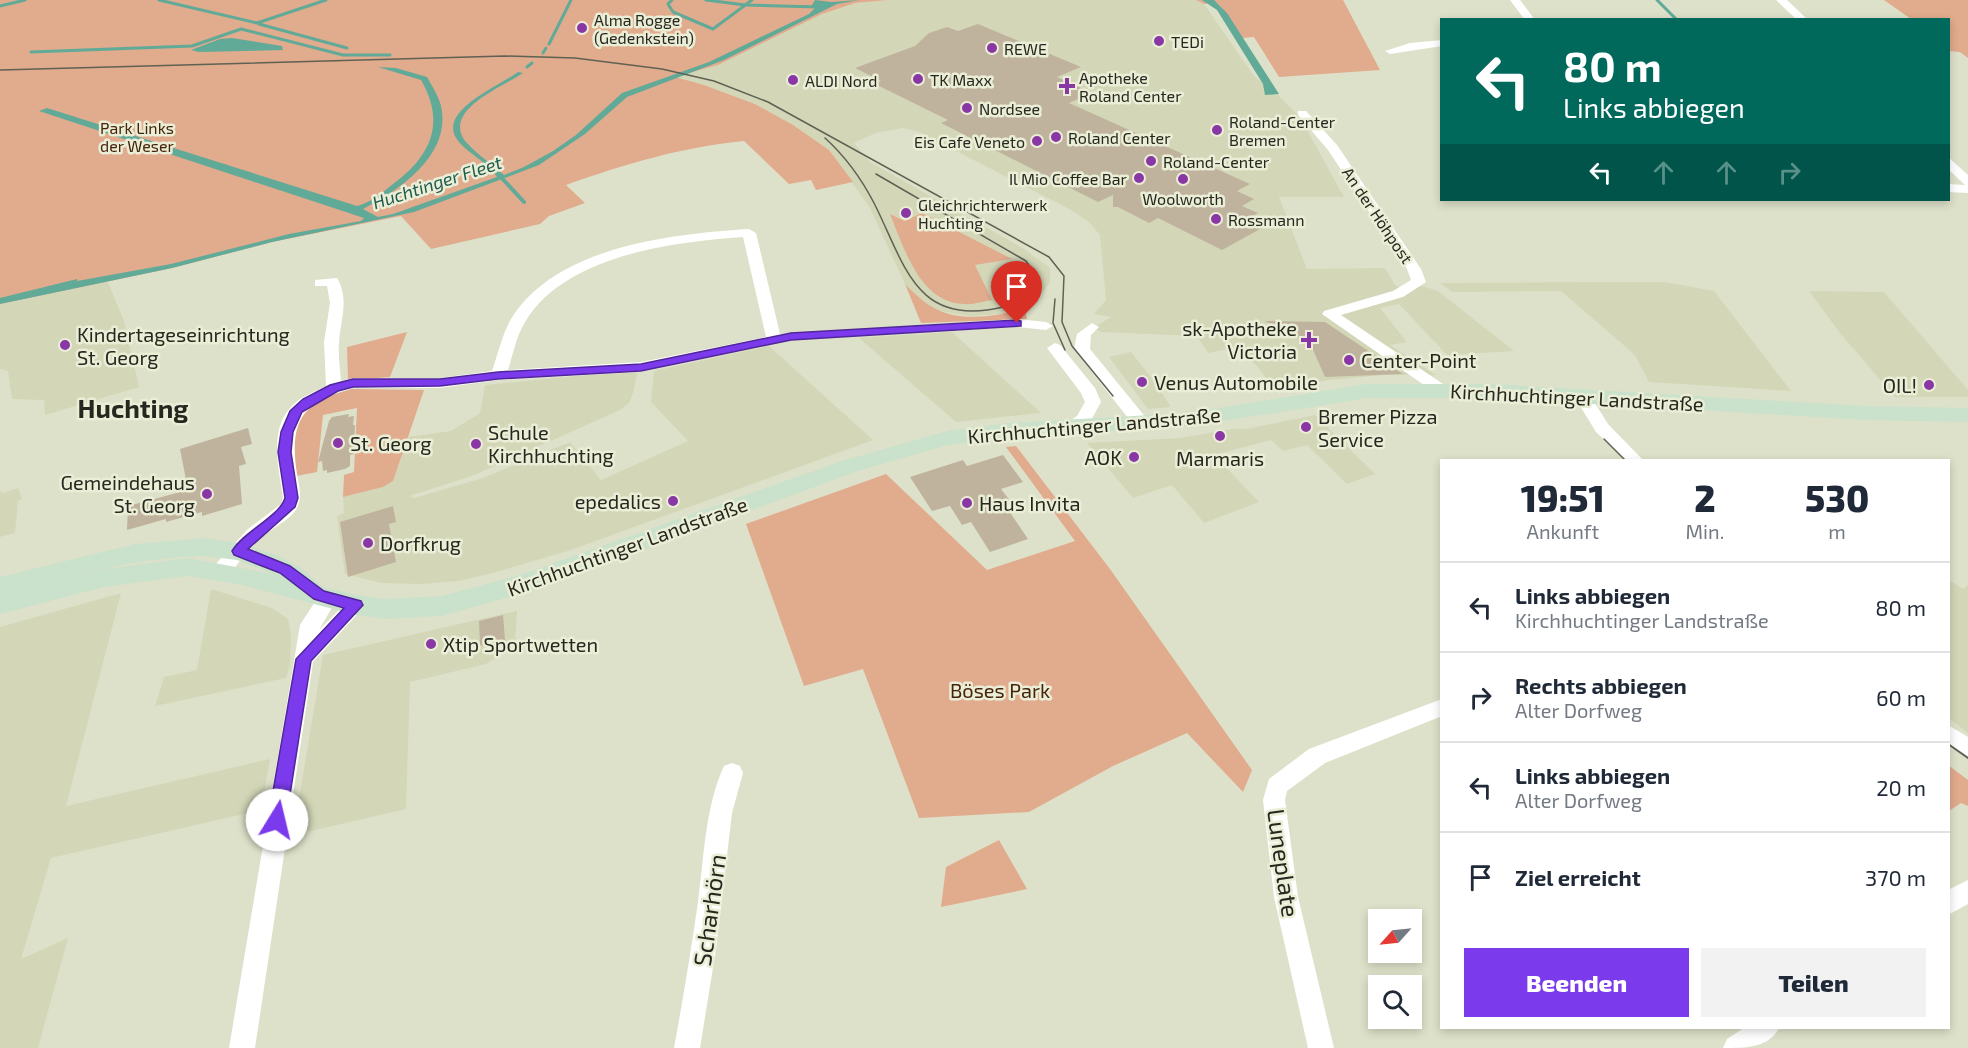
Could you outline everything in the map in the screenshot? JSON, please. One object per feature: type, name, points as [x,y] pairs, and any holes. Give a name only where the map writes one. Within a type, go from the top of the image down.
[{"type":"main road","name":"Kirchhuchtinger Landstraße","points":[[0,604],[144,571],[188,567],[220,572],[356,605],[413,608],[476,598],[579,565],[840,469],[911,447],[969,434],[1207,417],[1367,391],[1440,389],[1866,413],[1968,415]]},
{"type":"main road","name":"Kirchhuchtinger Landstraße","points":[[0,586],[129,554],[188,549],[238,551],[285,569],[323,597]]},
{"type":"street","points":[[1515,0],[1528,18]]},
{"type":"street","points":[[1781,0],[1801,18]]},
{"type":"street","points":[[1390,51],[1410,46],[1440,43]]},
{"type":"street","name":"An der Höhpost","points":[[1302,113],[1333,148],[1414,269],[1419,282],[1398,294],[1329,314],[1440,389]]},
{"type":"street","points":[[1951,164],[1968,168]]},
{"type":"street","points":[[1951,164],[1968,182]]},
{"type":"street","points":[[1950,188],[1968,189]]},
{"type":"street","points":[[498,375],[520,319],[537,299],[570,275],[613,254],[712,235],[749,233],[774,339]]},
{"type":"street","points":[[320,283],[332,280],[338,294],[339,306],[332,336],[334,388]]},
{"type":"street","points":[[220,572],[254,534],[289,507],[292,498],[285,452],[290,421],[296,411],[307,402],[334,388],[353,383],[440,383],[498,375],[641,367],[774,339],[831,333],[1017,323],[1046,326]]},
{"type":"street","points":[[1092,327],[1084,334],[1082,349],[1141,423]]},
{"type":"street","points":[[1055,348],[1089,392],[1093,402],[1083,420],[1070,426]]},
{"type":"street","points":[[1582,396],[1602,428],[1634,459]]},
{"type":"street","points":[[242,1048],[303,659],[310,626],[323,597]]},
{"type":"street","points":[[303,659],[356,605]]},
{"type":"street","name":"Luneplate","points":[[1321,1048],[1286,897],[1274,800],[1277,786],[1317,756],[1440,708]]},
{"type":"street","points":[[1950,736],[1968,749]]},
{"type":"street","name":"Scharhörn","points":[[687,1048],[704,949],[722,813],[732,773]]},
{"type":"street","points":[[1950,903],[1968,891]]},
{"type":"street","points":[[1736,1048],[1764,1029]]},
{"type":"shaded area","name":"Roland-Center","points":[[888,0],[1196,0],[1204,4],[1254,76],[1300,117],[1344,197],[1279,197],[1307,269],[1385,268],[1395,285],[1405,290],[1422,286],[1438,291],[1514,351],[1447,355],[1399,304],[1380,308],[1407,342],[1390,345],[1436,375],[1384,375],[1330,380],[1275,390],[1257,366],[1237,347],[1208,353],[1197,336],[1101,332],[1093,328],[1111,317],[1094,314],[1106,300],[1100,235],[1089,222],[1071,210],[919,132],[903,128],[876,133],[854,143],[870,162],[1021,247],[1050,268],[1050,282],[1039,298],[1020,308],[1000,314],[970,316],[939,311],[920,299],[905,284],[870,208],[829,150],[793,125],[755,104],[704,85],[673,78],[718,65],[822,14],[855,3]],"holes":[[[891,215],[960,235],[1011,259],[975,265]]]},
{"type":"shaded area","name":"Kindertageseinrichtung St. Georg","points":[[107,280],[124,321],[139,387],[45,415],[44,400],[12,399],[8,371],[0,369],[0,304]]},
{"type":"shaded area","points":[[1665,282],[1714,291],[1791,391],[1649,382],[1635,355],[1561,291],[1452,292],[1440,283]]},
{"type":"shaded area","points":[[1809,291],[1884,292],[1968,390],[1968,397],[1895,397],[1840,333]]},
{"type":"shaded area","points":[[952,332],[1040,413],[956,422],[859,338]]},
{"type":"shaded area","points":[[769,346],[873,440],[571,550],[493,573],[459,581],[421,584],[382,583],[345,574],[337,516],[344,513],[343,497],[383,487],[393,481],[408,437],[451,431],[480,413],[485,385],[638,370],[629,403],[620,410],[472,476],[409,496],[414,498],[483,478],[570,442],[601,480],[688,441],[651,402],[654,371]]},
{"type":"shaded area","name":"Venus Automobile","points":[[1131,352],[1171,407],[1148,409],[1109,357]]},
{"type":"shaded area","points":[[1315,415],[1375,474],[1347,484],[1307,445],[1283,451],[1271,440],[1214,455],[1259,502],[1204,523],[1172,485],[1133,498],[1087,443],[1180,438],[1233,429],[1247,429]]},
{"type":"shaded area","points":[[18,488],[22,499],[18,501],[15,533],[0,537],[0,491],[3,493]]},
{"type":"shaded area","points":[[1950,581],[1963,589],[1968,585],[1968,733],[1950,719]]},
{"type":"shaded area","points":[[211,589],[272,608],[288,619],[291,634],[290,665],[286,678],[155,706],[164,677],[197,670]]},
{"type":"shaded area","points":[[121,593],[66,806],[270,759],[261,810],[51,858],[21,959],[68,938],[38,1048],[0,1048],[0,627]]},
{"type":"shaded area","points":[[517,611],[515,645],[486,664],[410,682],[406,809],[293,835],[323,655]]},
{"type":"green space","name":"Park Links der Weser","points":[[0,0],[888,0],[855,3],[822,14],[718,65],[675,77],[755,104],[793,125],[829,150],[853,182],[816,190],[811,180],[789,184],[744,141],[698,147],[654,157],[566,185],[585,203],[549,216],[540,224],[431,249],[401,216],[272,242],[172,268],[0,304]]},
{"type":"green space","points":[[1196,0],[1343,0],[1380,70],[1279,77],[1254,37],[1242,38],[1217,3],[1204,4]]},
{"type":"green space","points":[[1884,0],[1968,0],[1968,58],[1960,52],[1950,51],[1950,18],[1910,18]]},
{"type":"green space","points":[[922,213],[1012,259],[975,265],[992,300],[967,304],[949,301],[936,294],[925,284],[908,257],[890,214],[905,221]]},
{"type":"green space","points":[[905,284],[929,305],[947,313],[981,317],[1005,313],[1024,306],[1027,319],[921,323]]},
{"type":"green space","points":[[407,332],[390,377],[348,380],[347,347]]},
{"type":"green space","points":[[352,389],[424,390],[393,481],[383,487],[343,497],[344,475],[354,472],[357,408],[323,415],[317,472],[296,476],[294,441],[301,417],[309,408],[319,401]]},
{"type":"green space","name":"Böses Park","points":[[1016,446],[1110,569],[1252,770],[1243,792],[1187,733],[1113,766],[1029,812],[919,818],[863,669],[804,686],[746,524],[886,474],[987,570],[1075,541],[1006,447]]},
{"type":"green space","points":[[1950,766],[1968,780],[1968,806],[1961,803],[1950,810]]},
{"type":"green space","points":[[999,840],[1027,889],[941,907],[946,867]]},
{"type":"water","points":[[815,0],[831,2],[860,0],[837,4],[724,60],[627,97],[585,134],[539,165],[414,212],[272,242],[172,268],[0,304],[0,298],[77,279],[77,281],[171,264],[289,234],[361,221],[364,218],[39,111],[47,108],[357,206],[367,203],[406,173],[417,162],[431,138],[433,110],[421,80],[378,67],[396,68],[427,77],[441,106],[442,124],[438,140],[430,155],[406,181],[363,209],[378,217],[393,214],[497,177],[489,167],[459,142],[453,131],[455,120],[461,110],[472,101],[518,72],[523,73],[481,98],[471,107],[463,116],[460,126],[462,136],[469,145],[504,175],[553,151],[576,135],[622,93],[709,62],[809,14],[815,8],[812,5]]},
{"type":"water","points":[[1202,0],[1214,0],[1227,13],[1279,94],[1265,95],[1263,84],[1217,10]]},
{"type":"water","points":[[232,38],[282,46],[283,50],[199,52],[191,50],[220,39]]},
{"type":"building","name":"Roland Center","points":[[978,24],[1081,67],[1057,77],[1092,93],[1069,103],[1250,184],[1237,191],[1254,199],[1242,206],[1258,213],[1245,220],[1262,228],[1222,250],[1158,218],[1149,223],[1118,207],[1113,207],[1113,195],[1098,202],[941,123],[948,120],[875,84],[881,81],[855,68],[915,46],[929,33],[947,27],[958,31]]},
{"type":"building","name":"Center-Point","points":[[1265,321],[1325,322],[1403,374],[1325,377],[1310,343]]},
{"type":"building","name":"St. Georg","points":[[349,414],[348,417],[354,416],[353,425],[355,425],[354,454],[350,455],[350,466],[327,473],[327,470],[323,471],[322,461],[318,462],[329,421],[332,417]]},
{"type":"building","points":[[248,428],[252,444],[241,447],[246,464],[239,466],[242,504],[202,516],[202,512],[127,530],[128,506],[188,490],[180,449]]},
{"type":"building","name":"Haus Invita","points":[[1003,455],[1023,482],[1001,489],[1011,502],[1005,505],[1028,539],[990,552],[971,522],[962,525],[950,506],[932,511],[910,477],[963,460],[967,466]]},
{"type":"building","name":"Dorfkrug","points":[[393,506],[396,522],[389,524],[396,562],[348,577],[340,522]]},
{"type":"building","points":[[503,615],[505,640],[480,646],[479,621]]},
{"type":"waterway","points":[[0,6],[25,0]]},
{"type":"waterway","points":[[159,0],[257,23],[326,0]]},
{"type":"waterway","points":[[549,44],[571,0]]},
{"type":"waterway","points":[[672,0],[668,4],[673,12],[713,29],[745,5]]},
{"type":"waterway","points":[[706,0],[745,5]]},
{"type":"waterway","points":[[745,5],[752,0]]},
{"type":"waterway","points":[[1657,0],[1675,18]]},
{"type":"waterway","points":[[745,5],[819,7]]},
{"type":"waterway","points":[[259,24],[347,48]]},
{"type":"waterway","points":[[31,52],[192,46],[241,29],[343,55],[390,55]]},
{"type":"waterway","points":[[543,53],[546,48]]},
{"type":"waterway","points":[[527,67],[532,63]]},
{"type":"waterway","name":"Huchtinger Fleet","points":[[499,175],[524,202]]},
{"type":"tram line","points":[[0,70],[505,56],[575,58],[662,69],[714,81],[768,102],[1049,257],[1064,276],[1062,322],[1072,346],[1113,396]]},
{"type":"tram line","points":[[825,138],[858,176],[874,203],[905,268],[917,286],[932,299],[950,308],[973,311],[1003,307],[1026,297],[1033,287],[1036,275],[1026,261],[876,174]]},
{"type":"tram line","points":[[1055,299],[1053,323],[1065,350]]},
{"type":"tram line","points":[[1604,439],[1624,459]]},
{"type":"tram line","points":[[1950,745],[1968,758]]},
{"type":"place","name":"Alma Rogge (Gedenkstein)","points":[[582,28]]},
{"type":"place","name":"TEDi","points":[[1159,41]]},
{"type":"place","name":"REWE","points":[[992,48]]},
{"type":"place","name":"TK Maxx","points":[[918,79]]},
{"type":"place","name":"ALDI Nord","points":[[793,80]]},
{"type":"place","name":"Apotheke Roland Center","points":[[1067,86]]},
{"type":"place","name":"Nordsee","points":[[967,108]]},
{"type":"place","name":"Roland-Center Bremen","points":[[1217,130]]},
{"type":"place","name":"Roland Center","points":[[1056,137]]},
{"type":"place","name":"Eis Cafe Veneto","points":[[1037,141]]},
{"type":"place","name":"Roland-Center","points":[[1151,161]]},
{"type":"place","name":"Il Mio Coffee Bar","points":[[1139,178]]},
{"type":"place","name":"Woolworth","points":[[1183,179]]},
{"type":"place","name":"Gleichrichterwerk Huchting","points":[[906,213]]},
{"type":"place","name":"Rossmann","points":[[1216,219]]},
{"type":"place","name":"sk-Apotheke Victoria","points":[[1309,340]]},
{"type":"place","name":"Kindertageseinrichtung St. Georg","points":[[65,345]]},
{"type":"place","name":"Center-Point","points":[[1349,360]]},
{"type":"place","name":"Venus Automobile","points":[[1142,382]]},
{"type":"place","name":"OIL!","points":[[1929,385]]},
{"type":"place","name":"Bremer Pizza Service","points":[[1306,427]]},
{"type":"place","name":"Marmaris","points":[[1220,436]]},
{"type":"place","name":"St. Georg","points":[[338,443]]},
{"type":"place","name":"Schule Kirchhuchting","points":[[476,444]]},
{"type":"place","name":"AOK","points":[[1134,457]]},
{"type":"place","name":"Gemeindehaus St. Georg","points":[[207,494]]},
{"type":"place","name":"epedalics","points":[[673,501]]},
{"type":"place","name":"Haus Invita","points":[[967,503]]},
{"type":"place","name":"Dorfkrug","points":[[368,543]]},
{"type":"place","name":"Xtip Sportwetten","points":[[431,644]]},
{"type":"district","name":"Huchting","points":[[133,407]]},
{"type":"route","points":[[277,820],[303,659],[356,605],[319,595],[285,569],[238,551],[254,534],[289,507],[292,498],[285,452],[287,432],[296,411],[307,402],[334,388],[353,383],[440,383],[498,375],[641,367],[791,336],[1017,323]]}]
